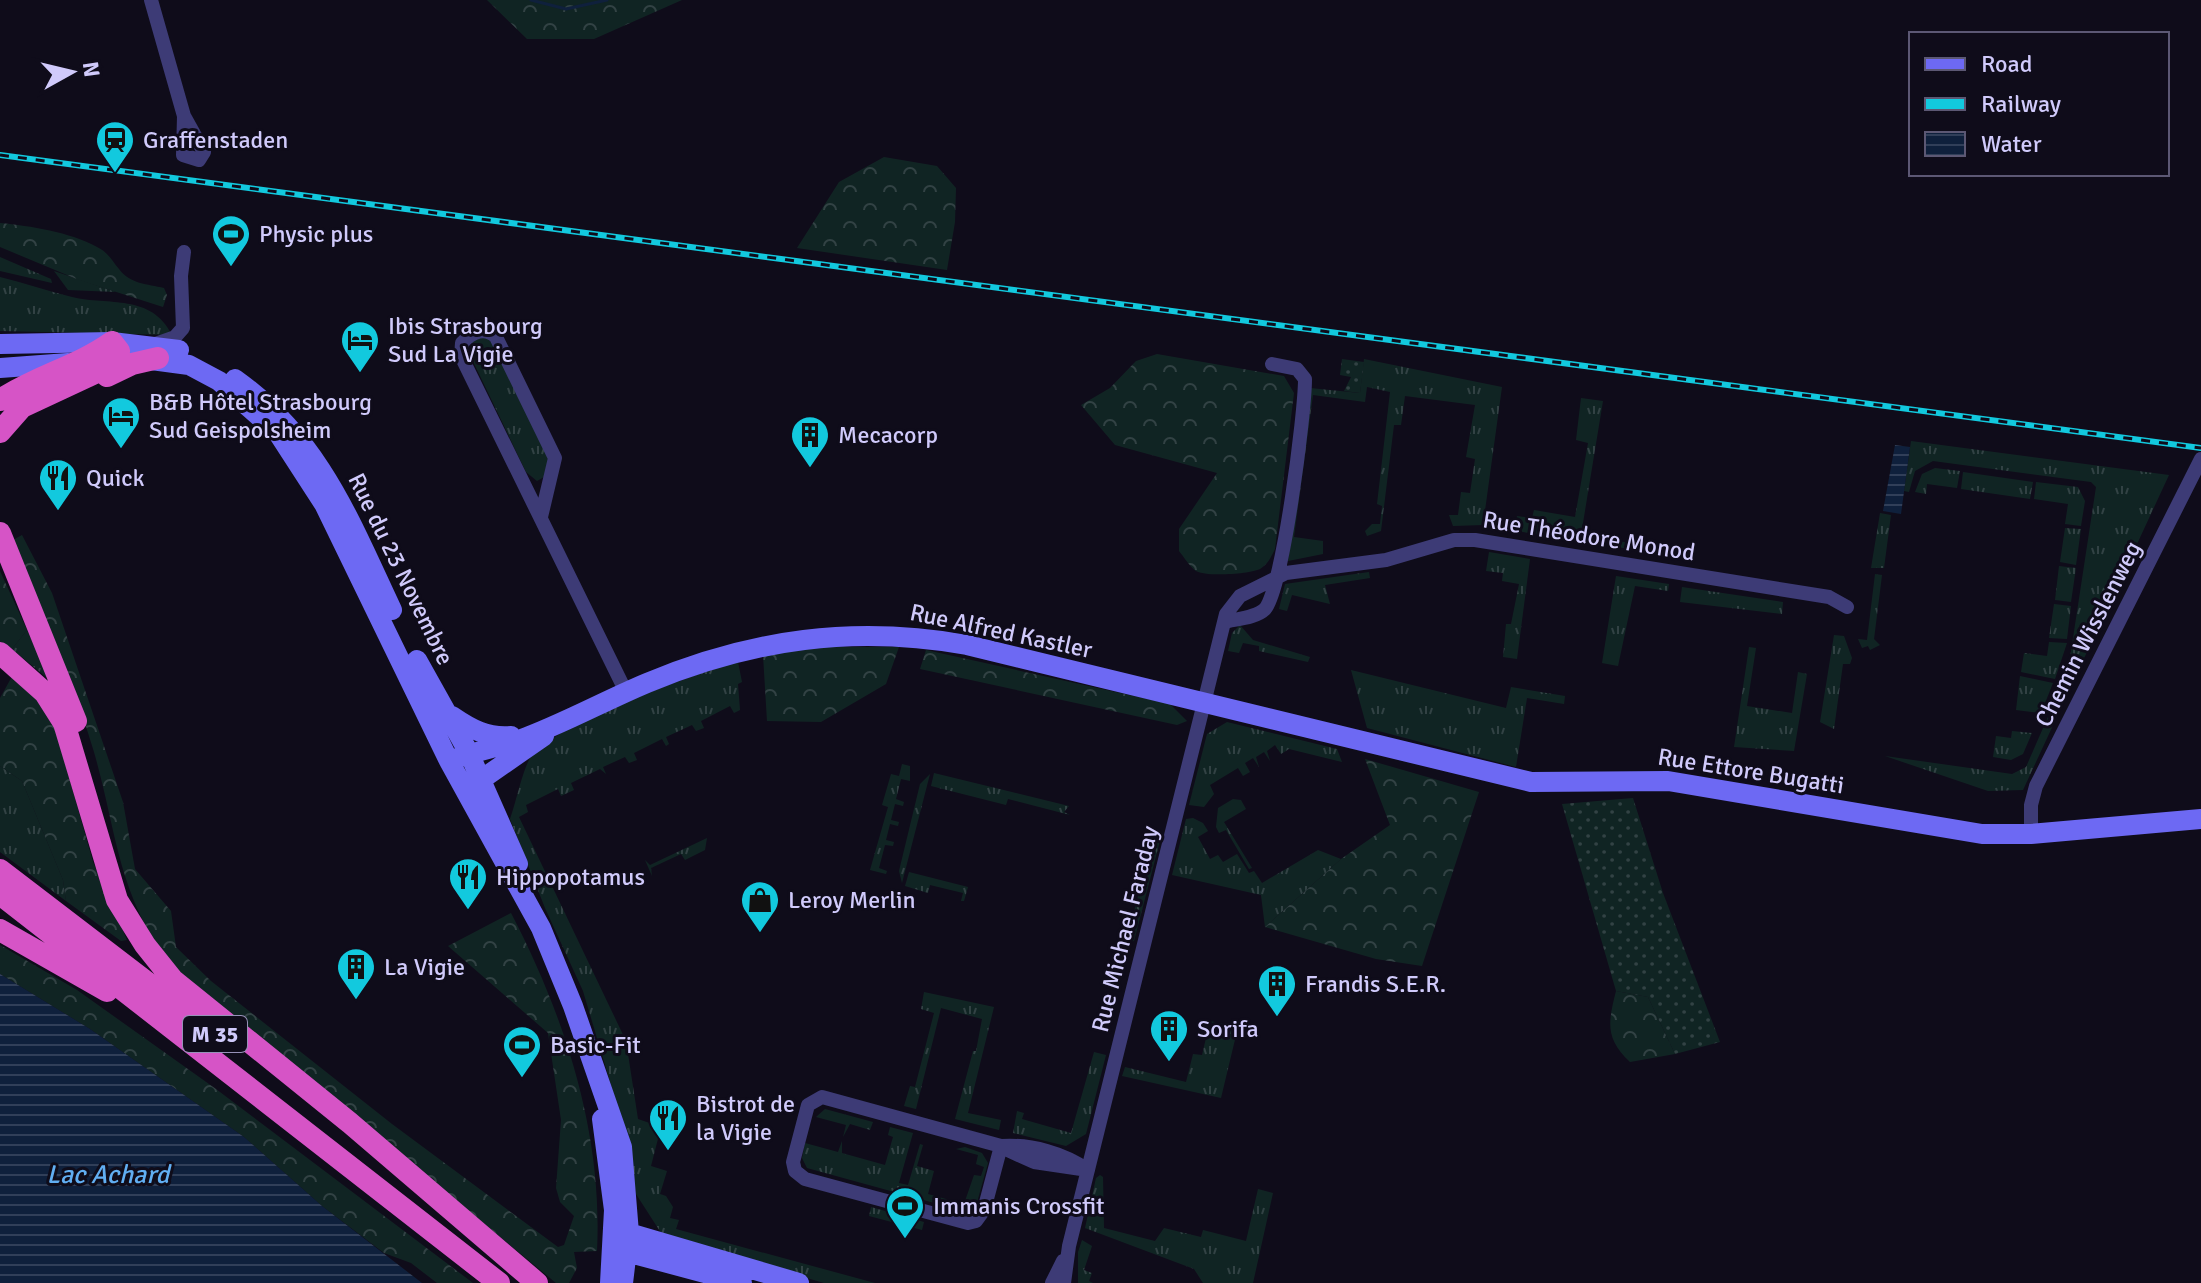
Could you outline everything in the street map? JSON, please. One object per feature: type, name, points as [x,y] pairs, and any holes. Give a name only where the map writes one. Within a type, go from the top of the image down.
[{"type":"highway","points":[[0,454],[29,413],[155,351]]},
{"type":"highway","points":[[0,400],[28,381],[114,352]]},
{"type":"highway","points":[[0,432],[22,407],[114,352]]},
{"type":"highway","points":[[0,533],[85,741],[126,915]]},
{"type":"highway","points":[[0,553],[19,598],[34,621]]},
{"type":"highway","points":[[0,653],[45,693],[64,723],[109,881],[126,915],[173,980],[350,1123],[432,1196]]},
{"type":"highway","name":"M 35","points":[[0,870],[369,1153],[432,1196],[537,1283]]},
{"type":"highway","name":"M 35","points":[[0,894],[499,1283]]},
{"type":"highway","points":[[0,930],[127,1004],[147,1006]]},
{"type":"main road","points":[[0,344],[114,352],[155,351],[189,365],[219,381],[278,433],[313,483],[444,725],[469,753],[474,785],[541,928],[573,1006],[622,1147],[623,1283]]},
{"type":"main road","name":"Rue du 23 Novembre","points":[[155,351],[209,360],[269,403],[297,434],[333,486],[423,672],[444,725]]},
{"type":"main road","points":[[0,368],[84,362]]},
{"type":"main road","name":"Rue Alfred Kastler","points":[[449,761],[561,722],[626,692],[748,648],[805,638],[867,634],[967,645],[1204,703]]},
{"type":"main road","name":"Rue Ettore Bugatti","points":[[1204,703],[1531,782],[1668,781],[1962,833],[2031,834],[2201,819]]},
{"type":"main road","name":"Rue Alfred Kastler","points":[[474,785],[561,722]]},
{"type":"main road","points":[[444,725],[497,737],[534,732]]},
{"type":"main road","points":[[444,725],[449,761],[474,785]]},
{"type":"main road","points":[[610,1283],[621,1241]]},
{"type":"main road","points":[[621,1241],[742,1283]]},
{"type":"main road","points":[[621,1241],[799,1283]]},
{"type":"street","points":[[151,0],[184,116]]},
{"type":"street","points":[[155,351],[183,328],[181,276],[184,252]]},
{"type":"street","points":[[541,517],[555,458],[496,337],[488,331],[480,331],[462,343],[461,356],[626,692]]},
{"type":"street","points":[[1224,622],[1263,610],[1276,577],[1305,379],[1297,369],[1272,364]]},
{"type":"street","name":"Chemin Wisslenweg","points":[[2031,834],[2031,805],[2036,786],[2198,465]]},
{"type":"street","name":"Rue Théodore Monod","points":[[1276,577],[1386,560],[1467,539],[1829,597],[1847,607]]},
{"type":"street","name":"Rue Michael Faraday","points":[[1064,1283],[1069,1246],[1224,622],[1236,599],[1276,577]]},
{"type":"street","points":[[1001,1146],[984,1210],[976,1221],[968,1223],[805,1179],[795,1171],[793,1162],[808,1105],[822,1097],[1001,1146],[1036,1149],[1066,1158],[1088,1170]]},
{"type":"street","name":"Rue Michael Faraday","points":[[1052,1283],[1069,1246]]},
{"type":"green space","points":[[487,0],[682,0],[594,39],[527,39]]},
{"type":"green space","points":[[884,157],[937,166],[956,188],[955,222],[947,270],[797,248],[839,182]]},
{"type":"green space","points":[[0,223],[62,234],[97,247],[128,278],[164,288],[167,295],[163,307],[79,280],[0,247]]},
{"type":"green space","points":[[0,257],[51,279],[52,283],[0,271]]},
{"type":"green space","points":[[54,271],[116,292],[68,290]]},
{"type":"green space","points":[[0,277],[72,297],[141,307],[163,322],[172,335],[0,331]]},
{"type":"green space","points":[[478,338],[487,338],[492,343],[549,458],[544,477],[537,481],[526,472],[469,353],[471,343]]},
{"type":"green space","points":[[1157,354],[1284,376],[1294,393],[1275,549],[1260,569],[1218,574],[1196,571],[1179,551],[1179,529],[1217,473],[1115,445],[1081,405],[1110,388],[1136,361]]},
{"type":"green space","points":[[1342,359],[1364,362],[1360,393],[1344,391],[1351,377],[1340,375]]},
{"type":"green space","points":[[1364,359],[1502,387],[1483,525],[1453,526],[1449,515],[1458,515],[1461,492],[1470,493],[1475,459],[1466,457],[1475,405],[1405,396],[1401,425],[1394,425],[1381,531],[1367,536],[1365,531],[1372,524],[1380,524],[1382,506],[1377,504],[1390,392],[1367,387],[1365,402],[1313,395],[1294,537],[1323,541],[1323,554],[1288,561],[1310,388],[1360,393]]},
{"type":"green space","points":[[1581,398],[1603,401],[1581,535],[1661,548],[1661,554],[1498,528],[1499,522],[1516,524],[1517,516],[1532,518],[1534,510],[1575,517],[1588,443],[1576,440]]},
{"type":"green space","points":[[1911,441],[2169,475],[2023,790],[1988,791],[1885,756],[2012,774],[2026,767],[2068,671],[2096,487],[2091,482],[1933,461],[1915,471],[1909,492],[1904,491]]},
{"type":"green space","points":[[1935,468],[1960,471],[1957,488],[1927,484],[1926,494],[1915,492],[1922,474]]},
{"type":"green space","points":[[1963,472],[2033,482],[2030,499],[1961,489]]},
{"type":"green space","points":[[2036,482],[2078,487],[2085,501],[2081,526],[2065,524],[2068,504],[2034,499]]},
{"type":"green space","points":[[1880,513],[1891,515],[1884,568],[1871,568]]},
{"type":"green space","points":[[2065,528],[2081,529],[2076,565],[2060,562]]},
{"type":"green space","points":[[22,535],[52,593],[123,802],[135,869],[171,911],[176,947],[211,981],[392,1124],[558,1247],[564,1245],[574,1216],[560,1202],[556,1188],[561,1120],[548,1033],[448,946],[511,913],[564,1035],[587,1120],[594,1163],[597,1251],[574,1252],[577,1268],[569,1283],[556,1283],[169,963],[152,937],[128,886],[86,725],[13,540]]},
{"type":"green space","points":[[1489,552],[1530,559],[1517,659],[1503,657],[1506,624],[1511,624],[1519,584],[1502,581],[1503,573],[1486,571]]},
{"type":"green space","points":[[2059,566],[2076,568],[2071,602],[2055,600]]},
{"type":"green space","points":[[0,571],[27,630],[12,649],[0,642]]},
{"type":"green space","points":[[1369,572],[1370,578],[1325,585],[1330,604],[1292,595],[1287,611],[1279,609],[1285,584]]},
{"type":"green space","points":[[1875,574],[1882,575],[1874,639],[1880,645],[1870,650],[1868,646],[1862,648],[1858,639],[1867,640]]},
{"type":"green space","points":[[1616,576],[1669,584],[1668,591],[1635,586],[1618,666],[1602,663]]},
{"type":"green space","points":[[1682,587],[1783,602],[1782,614],[1680,602]]},
{"type":"green space","points":[[2054,604],[2071,606],[2067,639],[2049,638]]},
{"type":"green space","points":[[1240,625],[1253,640],[1310,657],[1308,662],[1259,651],[1259,646],[1243,643],[1239,653],[1228,651],[1232,633]]},
{"type":"green space","points":[[27,630],[48,676],[46,677],[12,649]]},
{"type":"green space","points":[[1834,635],[1844,636],[1852,658],[1850,664],[1843,664],[1834,729],[1820,722]]},
{"type":"green space","points":[[2049,642],[2067,643],[2055,679],[2021,672],[2024,653],[2047,656]]},
{"type":"green space","points":[[821,647],[899,647],[886,684],[821,722],[767,721],[763,655]]},
{"type":"green space","points":[[1749,647],[1756,648],[1747,706],[1792,713],[1798,672],[1807,674],[1794,751],[1734,747]]},
{"type":"green space","points":[[926,650],[1170,704],[1187,721],[1177,725],[920,669]]},
{"type":"green space","points":[[738,662],[742,682],[738,684],[740,710],[734,713],[730,706],[701,721],[704,728],[696,731],[692,725],[666,737],[669,744],[666,746],[662,739],[634,753],[637,760],[629,763],[625,757],[603,767],[606,774],[600,769],[571,783],[574,790],[561,796],[558,789],[526,805],[528,812],[519,817],[626,1041],[638,1119],[661,1127],[651,1166],[667,1171],[660,1194],[666,1196],[673,1207],[670,1218],[679,1220],[676,1229],[875,1283],[824,1283],[663,1236],[636,1194],[628,1142],[583,991],[545,908],[510,819],[529,761],[546,743],[568,729],[629,701]]},
{"type":"green space","points":[[1351,670],[1506,708],[1511,687],[1565,696],[1564,704],[1527,698],[1516,767],[1367,728]]},
{"type":"green space","points":[[14,673],[40,700],[55,728],[93,862],[127,940],[121,941],[66,901],[63,880],[22,781],[0,766],[0,698]]},
{"type":"green space","points":[[2020,676],[2053,683],[2041,713],[2016,710]]},
{"type":"green space","points":[[1227,722],[1337,749],[1342,762],[1289,749],[1281,754],[1275,745],[1267,751],[1270,761],[1264,752],[1256,757],[1259,767],[1253,758],[1245,763],[1250,772],[1243,776],[1238,768],[1210,785],[1214,794],[1204,807],[1189,805],[1207,734]]},
{"type":"green space","points":[[2012,731],[2032,733],[2023,754],[2011,760],[1993,757],[1996,736],[2011,738]]},
{"type":"green space","points":[[1365,759],[1479,792],[1422,966],[1376,959],[1265,927],[1341,859],[1390,825]]},
{"type":"green space","points":[[902,764],[910,766],[910,781],[901,779],[896,799],[904,802],[903,806],[895,804],[891,820],[899,822],[898,826],[890,824],[886,840],[894,842],[893,846],[885,845],[879,868],[887,871],[886,874],[870,870],[888,807],[882,805],[891,774],[899,776]]},
{"type":"green space","points":[[0,766],[22,781],[63,880],[66,901],[0,852]]},
{"type":"green space","points":[[934,773],[1069,806],[1064,812],[1070,815],[1008,799],[1006,805],[931,786]]},
{"type":"green space","points":[[930,774],[902,883],[899,871],[920,784]]},
{"type":"green space","points":[[1633,798],[1663,893],[1720,1042],[1675,1054],[1648,997],[1616,991],[1562,804]]},
{"type":"green space","points":[[1233,799],[1241,800],[1246,809],[1224,822],[1252,868],[1249,869],[1226,830],[1219,833],[1216,827],[1218,808]]},
{"type":"green space","points":[[1193,818],[1203,823],[1208,831],[1198,837],[1210,859],[1218,855],[1223,862],[1237,854],[1249,873],[1254,871],[1262,883],[1318,850],[1341,859],[1265,927],[1261,895],[1172,875],[1186,819]]},
{"type":"green space","points":[[1156,828],[1162,833],[1134,941],[1126,942]]},
{"type":"green space","points":[[707,838],[705,850],[685,860],[681,854],[651,868],[652,876],[645,860],[650,865]]},
{"type":"green space","points":[[909,872],[968,887],[964,901],[961,901],[963,893],[930,885],[928,893],[905,886]]},
{"type":"green space","points":[[0,945],[77,990],[216,1089],[473,1283],[437,1283],[411,1263],[384,1253],[322,1206],[244,1137],[90,1029],[0,974]]},
{"type":"green space","points":[[1616,991],[1648,997],[1675,1054],[1630,1062],[1612,1037],[1610,1021]]},
{"type":"green space","points":[[924,992],[994,1007],[968,1113],[1001,1120],[999,1130],[955,1119],[973,1051],[976,1051],[982,1019],[941,1008],[916,1109],[904,1106],[910,1086],[915,1087],[934,1013],[921,1009]]},
{"type":"green space","points":[[1210,1021],[1238,1027],[1221,1098],[1122,1076],[1125,1067],[1186,1082],[1193,1054],[1202,1055]]},
{"type":"green space","points":[[1094,1052],[1106,1055],[1086,1134],[1066,1146],[1013,1133],[1017,1111],[1024,1113],[1022,1119],[1071,1133]]},
{"type":"green space","points":[[825,1109],[873,1122],[870,1130],[850,1124],[843,1137],[846,1125],[816,1117]]},
{"type":"green space","points":[[890,1127],[913,1133],[899,1183],[908,1185],[920,1144],[923,1145],[917,1166],[934,1171],[928,1194],[964,1204],[974,1175],[981,1176],[984,1167],[976,1164],[978,1155],[956,1149],[965,1147],[982,1153],[988,1163],[976,1206],[967,1212],[807,1168],[802,1158],[805,1143],[838,1152],[842,1141],[842,1153],[885,1165],[893,1137],[888,1135]]},
{"type":"green space","points":[[1100,1175],[1103,1177],[1104,1228],[1155,1241],[1164,1228],[1201,1237],[1203,1230],[1246,1241],[1258,1189],[1273,1193],[1253,1283],[1203,1283],[1194,1269],[1085,1228],[1096,1178]]},
{"type":"green space","points":[[871,1207],[924,1222],[922,1230],[869,1216]]},
{"type":"green space","points":[[1082,1240],[1092,1246],[1084,1270],[1092,1273],[1089,1281],[1093,1283],[1078,1283],[1078,1252]]},
{"type":"water","points":[[1895,445],[1910,447],[1901,514],[1883,511]]},
{"type":"water","name":"Lac Achard","points":[[0,974],[90,1029],[244,1137],[322,1206],[422,1283],[0,1283]]},
{"type":"waterway","points":[[531,0],[566,9],[607,0]]},
{"type":"railway","points":[[0,155],[2201,448]]},
{"type":"place","name":"Graffenstaden","points":[[115,174]]},
{"type":"place","name":"Physic plus","points":[[231,268]]},
{"type":"place","name":"Ibis Strasbourg Sud La Vigie","points":[[360,374]]},
{"type":"place","name":"B&B Hôtel Strasbourg Sud Geispolsheim","points":[[121,450]]},
{"type":"place","name":"Mecacorp","points":[[810,469]]},
{"type":"place","name":"Quick","points":[[58,512]]},
{"type":"place","name":"Hippopotamus","points":[[468,911]]},
{"type":"place","name":"Leroy Merlin","points":[[760,934]]},
{"type":"place","name":"La Vigie","points":[[356,1001]]},
{"type":"place","name":"Frandis S.E.R.","points":[[1277,1018]]},
{"type":"place","name":"Sorifa","points":[[1169,1063]]},
{"type":"place","name":"Basic-Fit","points":[[522,1079]]},
{"type":"place","name":"Bistrot de la Vigie","points":[[668,1152]]},
{"type":"place","name":"Immanis Crossfit","points":[[905,1240]]}]
